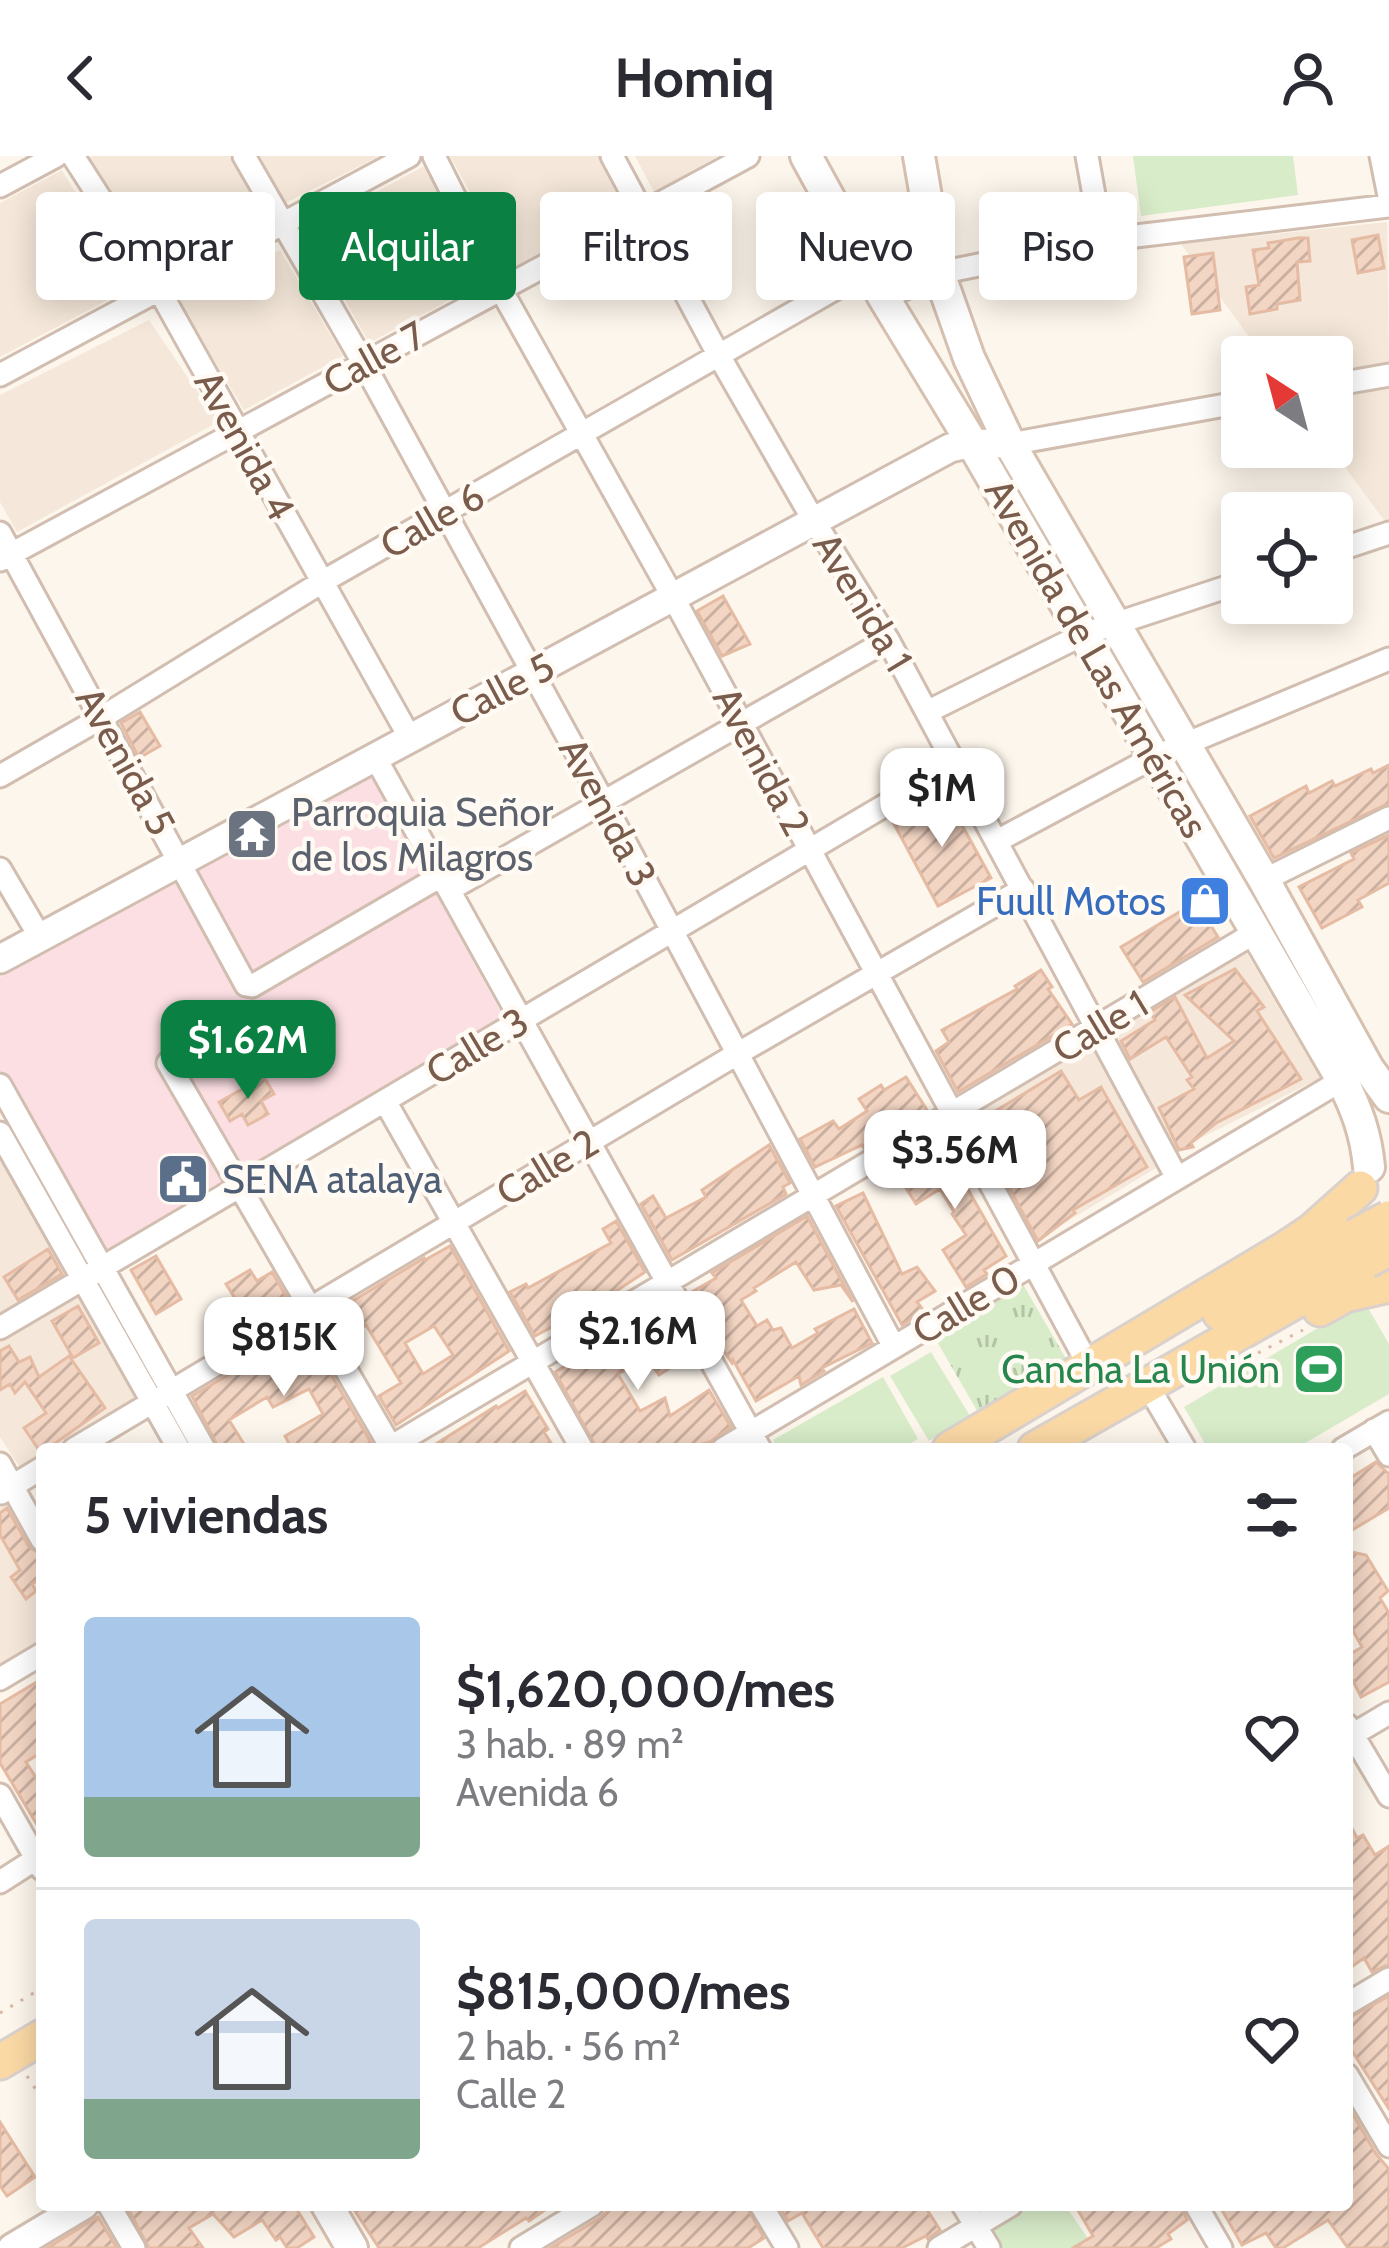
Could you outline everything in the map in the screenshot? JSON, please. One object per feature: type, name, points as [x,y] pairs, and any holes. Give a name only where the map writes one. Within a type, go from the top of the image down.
[{"type":"main road","name":"Avenida de Las Américas","points":[[806,156],[826,192]]},
{"type":"main road","name":"Avenida de Las Américas","points":[[919,156],[925,192]]},
{"type":"main road","name":"Avenida de Las Américas","points":[[885,300],[1084,634],[1358,1112],[1372,1167],[1359,1226],[1378,1261]]},
{"type":"main road","name":"Avenida de Las Américas","points":[[949,300],[969,358],[1010,444],[1361,1056],[1389,1097]]},
{"type":"main road","points":[[960,1443],[1312,1231],[1372,1167]]},
{"type":"main road","points":[[1077,1443],[1346,1295],[1378,1261],[1389,1218]]},
{"type":"main road","points":[[996,1443],[1378,1261]]},
{"type":"main road","points":[[1046,1443],[1378,1261]]},
{"type":"main road","points":[[0,2036],[36,2014]]},
{"type":"main road","points":[[0,2062],[36,2041]]},
{"type":"main road","points":[[329,2211],[330,2248]]},
{"type":"main road","points":[[331,2211],[352,2248]]},
{"type":"street","points":[[0,186],[56,156]]},
{"type":"street","name":"Avenida 4","points":[[73,156],[96,192]]},
{"type":"street","name":"Avenida 3","points":[[244,156],[364,364],[604,803],[894,1347]]},
{"type":"street","points":[[275,228],[409,156]]},
{"type":"street","name":"Avenida 2","points":[[434,156],[452,192]]},
{"type":"street","name":"Avenida 1","points":[[612,156],[632,192]]},
{"type":"street","name":"Calle 7","points":[[680,192],[748,156]]},
{"type":"street","points":[[1088,156],[1094,192]]},
{"type":"street","points":[[1381,156],[1389,196]]},
{"type":"street","points":[[1137,236],[1389,206]]},
{"type":"street","points":[[0,374],[140,300]]},
{"type":"street","name":"Avenida 4","points":[[165,300],[410,738]]},
{"type":"street","name":"Calle 7","points":[[6,557],[479,300]]},
{"type":"street","name":"Avenida 2","points":[[507,300],[742,723],[1089,1366]]},
{"type":"street","name":"Avenida 1","points":[[689,300],[814,521],[888,640],[1177,1178]]},
{"type":"street","name":"Calle 6","points":[[0,776],[322,582],[814,300]]},
{"type":"street","points":[[1353,381],[1389,374]]},
{"type":"street","points":[[1010,444],[1221,405]]},
{"type":"street","name":"Calle 5","points":[[0,958],[950,448],[1010,444]]},
{"type":"street","name":"Avenida 5","points":[[0,533],[6,557],[101,718],[242,981],[252,986],[445,883]]},
{"type":"street","points":[[1353,545],[1389,533]]},
{"type":"street","points":[[927,712],[1084,634],[1221,589]]},
{"type":"street","points":[[445,883],[604,803],[888,640]]},
{"type":"street","points":[[997,841],[1154,757],[1389,659]]},
{"type":"street","points":[[375,757],[756,1440]]},
{"type":"street","name":"Calle 3","points":[[0,1328],[955,764]]},
{"type":"street","points":[[1264,880],[1389,818]]},
{"type":"street","points":[[0,869],[40,937]]},
{"type":"street","name":"Calle 2","points":[[84,1443],[1023,889]]},
{"type":"street","name":"Calle 1","points":[[398,1443],[1256,932]]},
{"type":"street","points":[[168,1063],[387,1443]]},
{"type":"street","points":[[0,1085],[9,1141],[93,1274],[162,1396],[199,1443]]},
{"type":"street","name":"Calle 0","points":[[756,1440],[894,1347],[1332,1086]]},
{"type":"street","points":[[385,1101],[579,1443]]},
{"type":"street","points":[[162,1396],[177,1443]]},
{"type":"street","points":[[1155,1398],[1181,1443]]},
{"type":"street","points":[[1353,1443],[1382,1426],[1389,1455]]},
{"type":"street","points":[[0,1464],[6,1489],[36,1532]]},
{"type":"street","points":[[6,1489],[36,1472]]},
{"type":"street","points":[[0,1679],[36,1658]]},
{"type":"street","points":[[1353,1731],[1389,1713]]},
{"type":"street","points":[[1353,1739],[1389,1796]]},
{"type":"street","points":[[0,1795],[36,1854]]},
{"type":"street","points":[[0,1882],[36,1862]]},
{"type":"street","points":[[1353,2000],[1389,1978]]},
{"type":"street","points":[[1353,2085],[1389,2146]]},
{"type":"street","points":[[12,2248],[74,2211]]},
{"type":"street","points":[[112,2211],[134,2248]]},
{"type":"street","points":[[521,2248],[582,2211]]},
{"type":"street","points":[[763,2211],[775,2244]]},
{"type":"street","points":[[967,2211],[988,2248]]},
{"type":"street","points":[[939,2248],[1001,2211]]},
{"type":"street","points":[[1199,2211],[1221,2248]]},
{"type":"path","points":[[0,2013],[36,1992]]},
{"type":"shaded area","points":[[229,156],[250,192],[110,192],[90,158]]},
{"type":"shaded area","points":[[260,156],[380,156],[299,192],[285,203]]},
{"type":"shaded area","points":[[450,156],[603,156],[623,192],[540,192],[540,252],[516,266],[516,192],[470,192]]},
{"type":"shaded area","points":[[635,156],[718,156],[654,192]]},
{"type":"shaded area","points":[[424,166],[438,192],[376,192]]},
{"type":"shaded area","points":[[62,170],[75,192],[36,192],[36,300],[107,300],[0,357],[0,203]]},
{"type":"shaded area","points":[[1387,222],[1389,368],[1353,376],[1353,336],[1249,336],[1181,244]]},
{"type":"shaded area","points":[[280,250],[299,282],[299,300],[310,300],[343,356],[244,410],[179,302],[275,300],[275,253]]},
{"type":"shaded area","points":[[345,300],[450,300],[369,343]]},
{"type":"shaded area","points":[[149,320],[218,422],[17,532],[0,502],[0,395]]},
{"type":"shaded area","points":[[1389,382],[1389,527],[1345,468],[1353,468],[1353,391]]},
{"type":"shaded area","points":[[371,776],[503,1016],[102,1254],[0,1071],[0,977]]},
{"type":"shaded area","points":[[1246,952],[1320,1078],[1175,1151],[1109,1033]]},
{"type":"shaded area","points":[[1093,1045],[1156,1168],[1033,1242],[968,1119]]},
{"type":"shaded area","points":[[3,1160],[70,1278],[0,1322],[0,1162]]},
{"type":"shaded area","points":[[80,1292],[138,1398],[66,1443],[36,1443],[36,1462],[22,1471],[0,1437],[0,1339]]},
{"type":"shaded area","points":[[12,1500],[36,1540],[36,1647],[0,1668],[0,1508]]},
{"type":"green space","points":[[1133,156],[1293,156],[1298,195],[1141,216]]},
{"type":"green space","points":[[1021,1281],[1068,1362],[979,1414],[932,1333]]},
{"type":"green space","name":"Cancha La Unión","points":[[1364,1301],[1389,1344],[1389,1394],[1305,1443],[1205,1443],[1184,1407]]},
{"type":"green space","points":[[931,1352],[970,1416],[929,1441],[890,1376]]},
{"type":"green space","points":[[883,1377],[918,1439],[911,1443],[773,1440]]},
{"type":"green space","points":[[1024,2211],[1069,2211],[1089,2240],[1075,2248],[996,2248],[987,2233]]},
{"type":"building","points":[[1378,235],[1384,268],[1358,273],[1352,240]]},
{"type":"building","points":[[1308,238],[1310,261],[1297,262],[1300,300],[1250,314],[1246,287],[1259,285],[1253,250]]},
{"type":"building","points":[[1213,253],[1220,310],[1192,314],[1184,257]]},
{"type":"building","points":[[723,596],[750,644],[722,656],[697,611]]},
{"type":"building","points":[[140,712],[160,746],[139,758],[121,723]]},
{"type":"building","points":[[1389,765],[1389,803],[1274,858],[1250,816],[1306,786],[1309,793],[1332,781],[1335,786]]},
{"type":"building","points":[[945,794],[991,878],[938,906],[893,822]]},
{"type":"building","points":[[1389,835],[1389,883],[1358,900],[1362,907],[1322,928],[1299,887]]},
{"type":"building","points":[[1196,902],[1218,937],[1143,982],[1121,947]]},
{"type":"building","points":[[1235,969],[1264,1007],[1257,1011],[1301,1079],[1216,1123],[1191,1143],[1193,1147],[1179,1150],[1159,1108],[1194,1089],[1187,1080],[1192,1077],[1166,1037],[1130,1059],[1121,1041],[1155,1020],[1150,1012],[1175,997],[1207,1058],[1234,1041],[1185,995]]},
{"type":"building","points":[[1041,970],[1072,1024],[958,1092],[936,1051],[949,1042],[942,1030],[1017,989]]},
{"type":"building","points":[[1061,1071],[1079,1100],[1101,1087],[1147,1167],[1073,1210],[1038,1241],[988,1148],[1005,1138],[992,1113]]},
{"type":"building","points":[[264,1077],[274,1094],[261,1101],[268,1114],[248,1125],[242,1114],[230,1121],[219,1102]]},
{"type":"building","points":[[906,1077],[927,1110],[864,1148],[815,1167],[800,1139],[833,1121],[839,1129],[867,1111],[859,1099]]},
{"type":"building","points":[[942,1144],[1006,1256],[966,1287],[943,1250],[966,1235],[954,1212],[940,1189],[916,1204],[895,1170]]},
{"type":"building","points":[[769,1145],[790,1183],[783,1187],[786,1194],[672,1260],[641,1204],[653,1196],[666,1218],[706,1197],[702,1190]]},
{"type":"building","points":[[863,1193],[902,1274],[917,1267],[935,1291],[917,1302],[924,1311],[902,1325],[836,1206]]},
{"type":"building","points":[[807,1216],[853,1302],[841,1285],[814,1290],[796,1262],[741,1300],[757,1326],[767,1320],[773,1330],[781,1328],[792,1348],[818,1333],[815,1329],[854,1309],[872,1343],[822,1368],[801,1385],[799,1376],[756,1401],[690,1293],[716,1278],[712,1273]]},
{"type":"building","points":[[616,1221],[645,1272],[535,1336],[510,1292],[526,1284],[528,1288],[611,1243],[603,1229]]},
{"type":"building","points":[[450,1246],[509,1351],[396,1425],[379,1396],[401,1383],[366,1325],[345,1338],[331,1314]],"holes":[[[434,1326],[453,1355],[423,1374],[405,1343]]]},
{"type":"building","points":[[48,1249],[62,1274],[18,1300],[4,1277]]},
{"type":"building","points":[[156,1256],[181,1299],[156,1314],[131,1270]]},
{"type":"building","points":[[250,1270],[257,1281],[272,1272],[290,1303],[252,1325],[226,1284]]},
{"type":"building","points":[[78,1306],[99,1343],[73,1358],[52,1321]]},
{"type":"building","points":[[664,1307],[690,1355],[659,1375],[646,1357],[618,1374],[640,1411],[665,1398],[670,1416],[709,1390],[731,1427],[706,1443],[594,1443],[555,1372]]},
{"type":"building","points":[[305,1330],[371,1443],[289,1443],[285,1436],[323,1414],[309,1389],[273,1407],[267,1397],[229,1420],[243,1443],[216,1443],[192,1396]]},
{"type":"building","points":[[9,1346],[19,1362],[30,1357],[39,1377],[69,1356],[105,1408],[55,1443],[36,1446],[24,1428],[46,1413],[25,1382],[15,1393],[10,1384],[0,1390],[0,1351]]},
{"type":"building","points":[[525,1391],[551,1443],[437,1443],[496,1406]]},
{"type":"building","points":[[1376,1462],[1389,1474],[1389,1508],[1353,1529],[1353,1476]]},
{"type":"building","points":[[7,1508],[36,1551],[36,1581],[32,1584],[36,1591],[26,1599],[11,1577],[20,1570],[0,1535],[0,1513]]},
{"type":"building","points":[[1353,1552],[1366,1555],[1388,1591],[1380,1598],[1389,1613],[1389,1682],[1361,1697],[1353,1681],[1353,1652],[1362,1647],[1353,1631]]},
{"type":"building","points":[[36,1683],[36,1756],[26,1762],[36,1778],[36,1823],[0,1763],[0,1704]]},
{"type":"building","points":[[1353,1830],[1357,1838],[1363,1835],[1375,1855],[1389,1846],[1389,1964],[1372,1972],[1364,1958],[1353,1966]]},
{"type":"building","points":[[1389,1996],[1389,2109],[1353,2052],[1353,2016]]},
{"type":"building","points":[[1353,2114],[1389,2169],[1389,2248],[1348,2248],[1328,2220],[1283,2248],[1276,2248],[1266,2233],[1242,2245],[1222,2211],[1353,2211]]},
{"type":"building","points":[[0,2122],[35,2177],[7,2196],[0,2186]]},
{"type":"building","points":[[129,2211],[298,2211],[314,2237],[297,2248],[287,2248],[262,2220],[234,2237],[213,2214],[189,2228],[203,2248],[149,2248]]},
{"type":"building","points":[[355,2211],[543,2211],[478,2248],[379,2248]]},
{"type":"building","points":[[608,2211],[749,2211],[764,2238],[748,2248],[550,2248]]},
{"type":"building","points":[[782,2211],[928,2211],[940,2230],[902,2248],[823,2248],[802,2213],[788,2221]]},
{"type":"building","points":[[1078,2211],[1183,2211],[1187,2220],[1156,2248],[1073,2248],[1093,2236]]},
{"type":"building","points":[[98,2217],[117,2248],[47,2248],[93,2220]]},
{"type":"place","name":"Parroquia Señor de los Milagros","points":[[252,834]]},
{"type":"place","name":"Fuull Motos","points":[[1205,901]]},
{"type":"place","name":"SENA atalaya","points":[[183,1179]]},
{"type":"place","name":"Cancha La Unión","points":[[1319,1369]]}]
